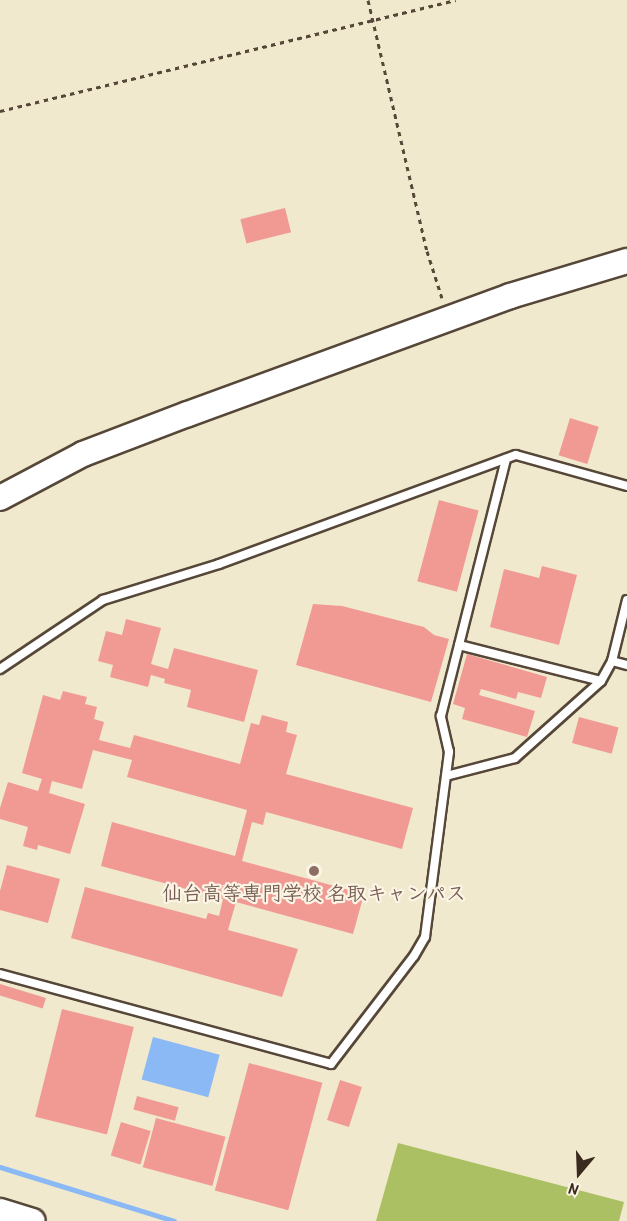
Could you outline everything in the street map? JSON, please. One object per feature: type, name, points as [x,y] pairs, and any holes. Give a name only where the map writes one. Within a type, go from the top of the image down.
[{"type":"street","points":[[0,498],[82,454],[448,318],[627,261]]},
{"type":"street","points":[[0,1211],[33,1221]]},
{"type":"lane","points":[[0,669],[103,600],[219,564],[516,455],[627,486]]},
{"type":"lane","points":[[0,974],[331,1064],[414,956],[425,937],[449,752],[441,716],[506,459]]},
{"type":"lane","points":[[446,776],[515,758],[601,681],[612,661],[627,600]]},
{"type":"lane","points":[[459,645],[601,681]]},
{"type":"lane","points":[[612,661],[627,665]]},
{"type":"path","points":[[368,0],[427,251],[448,318]]},
{"type":"path","points":[[0,111],[456,0]]},
{"type":"green space","points":[[398,1143],[624,1202],[619,1221],[376,1221]]},
{"type":"water","points":[[153,1037],[220,1055],[208,1097],[142,1080]]},
{"type":"building","points":[[285,208],[291,232],[246,243],[240,219]]},
{"type":"building","points":[[570,418],[599,427],[587,464],[559,455]]},
{"type":"building","points":[[439,500],[479,511],[457,592],[417,581]]},
{"type":"building","points":[[542,566],[577,575],[559,645],[490,627],[504,569],[539,578]]},
{"type":"building","points":[[313,604],[342,606],[424,627],[434,635],[449,639],[431,702],[296,665]]},
{"type":"building","points":[[126,619],[161,628],[151,664],[168,669],[174,648],[258,670],[244,722],[187,707],[191,690],[164,683],[165,679],[151,675],[148,687],[110,677],[113,665],[98,661],[106,631],[122,635]]},
{"type":"building","points":[[467,654],[547,677],[541,698],[518,692],[516,699],[481,689],[479,695],[535,711],[527,737],[462,719],[465,708],[453,704]]},
{"type":"building","points":[[63,691],[87,697],[85,704],[97,707],[94,719],[104,722],[99,740],[130,748],[134,735],[240,764],[251,723],[259,725],[262,715],[288,722],[286,732],[297,735],[286,774],[413,808],[402,849],[266,812],[263,825],[252,822],[242,861],[364,894],[353,934],[236,902],[228,930],[298,949],[282,997],[71,938],[85,887],[206,919],[208,913],[219,916],[223,899],[101,866],[112,822],[235,856],[247,810],[127,777],[132,760],[93,750],[82,789],[52,781],[49,793],[85,804],[70,854],[38,845],[37,850],[23,846],[28,827],[0,819],[0,808],[8,782],[38,791],[42,779],[22,773],[43,695],[60,700]]},
{"type":"building","points":[[579,717],[619,728],[612,754],[572,743]]},
{"type":"building","points":[[7,865],[60,879],[48,923],[0,910],[0,891]]},
{"type":"building","points":[[0,984],[46,998],[43,1009],[0,996]]},
{"type":"building","points":[[62,1009],[134,1027],[107,1135],[35,1117]]},
{"type":"building","points":[[249,1063],[322,1083],[288,1210],[215,1191]]},
{"type":"building","points":[[340,1080],[362,1087],[349,1127],[327,1120]]},
{"type":"building","points":[[137,1096],[179,1107],[175,1121],[133,1110]]},
{"type":"building","points":[[156,1118],[226,1137],[212,1186],[143,1167]]},
{"type":"building","points":[[121,1122],[151,1131],[140,1165],[111,1155]]},
{"type":"waterway","points":[[0,1167],[174,1221]]},
{"type":"place","name":"仙台高等専門学校 名取キャンパス","points":[[314,871]]}]
